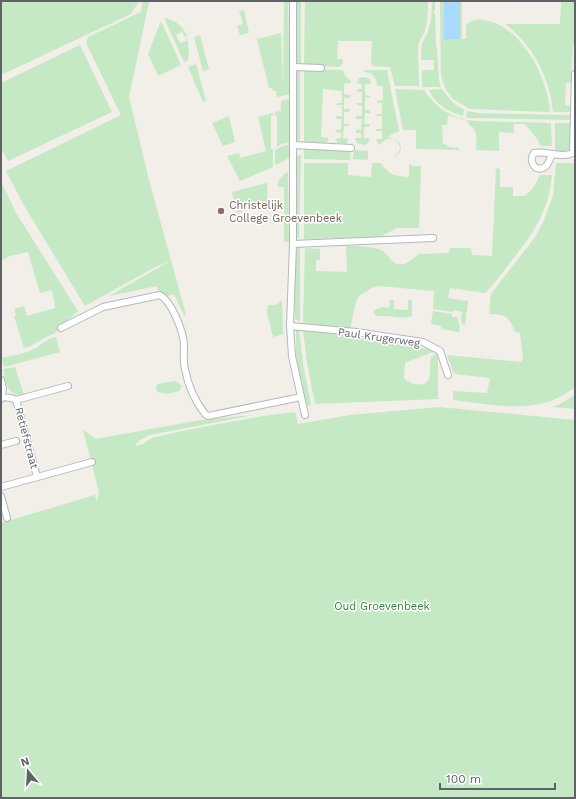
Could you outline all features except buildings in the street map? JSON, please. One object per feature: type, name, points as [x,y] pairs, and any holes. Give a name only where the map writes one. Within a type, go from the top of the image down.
[{"type":"street","points":[[293,1],[293,244],[290,326],[292,356],[305,415]]},
{"type":"street","points":[[293,67],[321,68]]},
{"type":"street","points":[[552,154],[573,153],[575,74]]},
{"type":"street","points":[[293,145],[351,148]]},
{"type":"street","points":[[293,244],[433,238]]},
{"type":"street","points":[[61,328],[103,306],[160,295],[165,298],[178,322],[184,344],[183,356],[188,384],[191,392],[205,414],[208,416],[301,397]]},
{"type":"street","name":"Paul Krugerweg","points":[[290,326],[356,332],[423,342],[440,351],[448,375]]},
{"type":"street","name":"Retiefstraat","points":[[1,380],[3,389],[2,398],[11,398],[16,400],[68,386]]},
{"type":"street","name":"Retiefstraat","points":[[16,400],[37,477]]},
{"type":"street","name":"Retiefstraat","points":[[1,445],[16,441]]},
{"type":"street","name":"Retiefstraat","points":[[1,487],[92,462]]},
{"type":"street","points":[[1,496],[7,518]]},
{"type":"green space","points":[[1,1],[139,1],[131,14],[1,75]]},
{"type":"green space","points":[[143,1],[149,2],[129,97],[149,180],[186,315],[184,315],[174,294],[168,296],[162,292],[158,292],[157,286],[109,296],[170,261],[157,266],[85,306],[25,207],[6,171],[121,115],[86,43],[88,37],[141,12]]},
{"type":"green space","points":[[284,1],[288,1],[290,94],[277,97],[276,91],[269,88],[257,39],[281,33],[283,84]]},
{"type":"green space","points":[[297,1],[301,1],[301,66],[297,66]]},
{"type":"green space","points":[[305,1],[428,1],[426,26],[418,47],[419,86],[395,86],[390,67],[373,66],[371,63],[372,41],[338,41],[337,59],[343,59],[342,65],[339,67],[304,65]]},
{"type":"green space","points":[[432,1],[435,1],[434,13],[436,44],[441,87],[422,87],[422,70],[434,70],[434,60],[421,60],[422,43],[427,34],[431,20]]},
{"type":"green space","points":[[440,1],[444,1],[444,40],[460,39],[460,1],[462,1],[462,39],[466,39],[466,25],[476,20],[488,21],[501,26],[512,34],[531,57],[539,71],[548,99],[550,112],[470,109],[453,99],[445,88],[441,75]]},
{"type":"green space","points":[[561,1],[575,1],[575,42],[573,45],[571,83],[566,83],[565,105],[571,106],[571,112],[553,112],[544,75],[532,52],[515,32],[505,24],[560,24]]},
{"type":"green space","points":[[244,10],[249,33],[240,35],[237,26],[243,24],[239,11]]},
{"type":"green space","points":[[164,18],[175,22],[186,33],[187,36],[185,37],[182,32],[176,35],[180,43],[186,41],[187,38],[189,49],[188,60],[184,62]]},
{"type":"green space","points":[[161,21],[181,65],[158,76],[148,54]]},
{"type":"green space","points":[[200,35],[209,69],[203,71],[194,37]]},
{"type":"green space","points":[[80,45],[112,112],[8,161],[1,148],[1,83]]},
{"type":"green space","points":[[196,64],[206,101],[203,102],[188,67]]},
{"type":"green space","points":[[304,69],[343,70],[345,76],[351,81],[351,83],[344,84],[344,94],[350,95],[350,98],[344,98],[344,109],[350,109],[350,112],[344,112],[344,124],[349,124],[349,126],[344,126],[343,138],[349,139],[346,144],[338,143],[335,139],[341,138],[341,133],[335,132],[336,130],[341,129],[342,119],[336,119],[336,116],[342,116],[342,105],[336,105],[337,103],[342,103],[342,91],[323,89],[321,137],[328,138],[328,141],[324,143],[304,142]]},
{"type":"green space","points":[[364,70],[387,70],[399,131],[387,137],[392,138],[389,138],[380,145],[376,139],[382,139],[382,131],[376,131],[376,129],[382,129],[382,116],[376,116],[377,114],[382,114],[382,103],[377,103],[377,101],[383,100],[383,86],[377,86],[374,76],[370,73],[364,72]]},
{"type":"green space","points":[[300,71],[300,141],[295,139],[297,72]]},
{"type":"green space","points":[[365,77],[370,79],[371,84],[365,84],[365,95],[370,97],[365,98],[365,110],[370,110],[370,113],[365,113],[364,124],[370,124],[369,127],[364,127],[364,138],[370,138],[368,143],[365,145],[357,143],[355,138],[361,138],[361,133],[356,133],[356,130],[361,130],[362,119],[356,119],[356,116],[362,116],[362,106],[357,105],[357,103],[362,103],[362,92],[357,92],[357,89],[362,89],[362,84],[357,83],[359,78]]},
{"type":"green space","points":[[395,89],[424,90],[441,109],[464,119],[463,120],[448,115],[447,125],[442,125],[443,143],[449,147],[459,148],[459,150],[416,149],[416,130],[403,130]]},
{"type":"green space","points":[[442,89],[453,103],[464,110],[463,116],[439,104],[429,90]]},
{"type":"green space","points":[[290,99],[289,143],[281,144],[277,147],[277,116],[275,116],[275,112],[281,111],[281,101]]},
{"type":"green space","points":[[467,111],[479,113],[571,115],[571,120],[470,118],[466,117]]},
{"type":"green space","points":[[273,113],[273,116],[271,116],[271,149],[273,149],[273,167],[240,181],[227,156],[239,153],[240,158],[266,151],[258,117]]},
{"type":"green space","points":[[229,116],[235,142],[223,146],[212,123]]},
{"type":"green space","points":[[466,120],[551,123],[552,146],[540,146],[538,140],[525,124],[514,124],[514,133],[499,132],[499,151],[476,150],[476,132]]},
{"type":"green space","points":[[555,123],[571,123],[571,147],[567,151],[555,151]]},
{"type":"green space","points":[[392,138],[395,139],[400,144],[401,148],[398,155],[394,158],[400,150],[397,142]]},
{"type":"green space","points":[[290,145],[289,158],[276,165],[275,150],[282,146]]},
{"type":"green space","points":[[304,149],[351,150],[350,160],[304,159]]},
{"type":"green space","points":[[354,150],[368,151],[368,160],[353,159]]},
{"type":"green space","points":[[301,155],[299,238],[295,236],[296,156]]},
{"type":"green space","points":[[304,163],[348,163],[348,175],[371,177],[372,163],[381,163],[389,172],[405,177],[409,177],[409,163],[412,166],[421,166],[419,228],[397,228],[382,236],[375,237],[304,239]]},
{"type":"green space","points":[[556,163],[575,163],[575,388],[549,402],[529,406],[508,406],[453,400],[453,391],[487,393],[490,378],[455,374],[447,355],[521,362],[523,358],[520,333],[515,332],[511,322],[503,315],[489,314],[491,294],[536,236],[544,220],[553,195]]},
{"type":"green space","points":[[496,168],[500,169],[500,187],[513,187],[513,196],[525,196],[534,187],[540,175],[552,175],[548,199],[534,230],[503,273],[485,293],[450,288],[448,298],[468,301],[465,325],[462,324],[462,312],[433,309],[434,291],[379,286],[360,295],[356,301],[350,329],[303,323],[305,248],[320,249],[320,260],[316,260],[316,271],[347,272],[346,246],[380,249],[392,261],[399,265],[410,261],[419,254],[449,253],[450,248],[471,248],[472,255],[492,256]]},
{"type":"green space","points":[[288,172],[289,242],[284,242],[284,187],[278,187],[278,182],[284,174]]},
{"type":"green space","points":[[1,181],[16,213],[78,311],[55,333],[29,347],[24,348],[14,316],[16,315],[14,309],[24,306],[27,316],[55,308],[52,290],[40,293],[28,252],[10,256],[2,260]]},
{"type":"green space","points":[[267,183],[268,205],[237,213],[232,192]]},
{"type":"green space","points":[[300,247],[300,322],[295,319],[294,248]]},
{"type":"green space","points":[[282,300],[283,334],[273,337],[267,313],[268,305],[276,305]]},
{"type":"green space","points":[[390,300],[394,300],[394,309],[408,310],[408,300],[412,300],[412,316],[404,318],[376,316],[374,310],[382,307],[389,308]]},
{"type":"green space","points":[[433,311],[452,314],[452,317],[457,317],[460,326],[459,332],[441,329],[441,326],[431,324]]},
{"type":"green space","points":[[299,328],[303,364],[311,405],[307,406],[305,405],[296,355],[296,329]]},
{"type":"green space","points":[[303,330],[429,349],[433,352],[405,363],[404,378],[414,384],[426,383],[429,379],[431,357],[438,352],[438,399],[315,404]]},
{"type":"green space","points":[[56,337],[60,352],[4,367],[2,358],[28,352]]},
{"type":"green space","points":[[15,367],[24,395],[14,393],[6,384],[3,369]]},
{"type":"green space","points":[[175,381],[182,386],[179,391],[167,394],[157,392],[156,388],[158,384]]},
{"type":"green space","points":[[575,395],[575,409],[552,407],[562,403]]},
{"type":"green space","name":"Oud Groevenbeek","points":[[439,407],[575,420],[575,798],[1,798],[1,523],[95,495],[97,501],[99,492],[83,430],[96,439],[201,420],[254,415],[150,435],[140,440],[136,446],[143,444],[152,438],[263,416],[295,412],[298,424],[350,415]]},
{"type":"water","points":[[444,1],[460,1],[460,39],[444,40]]},
{"type":"place","name":"Christelijk College Groevenbeek","points":[[221,211]]}]
